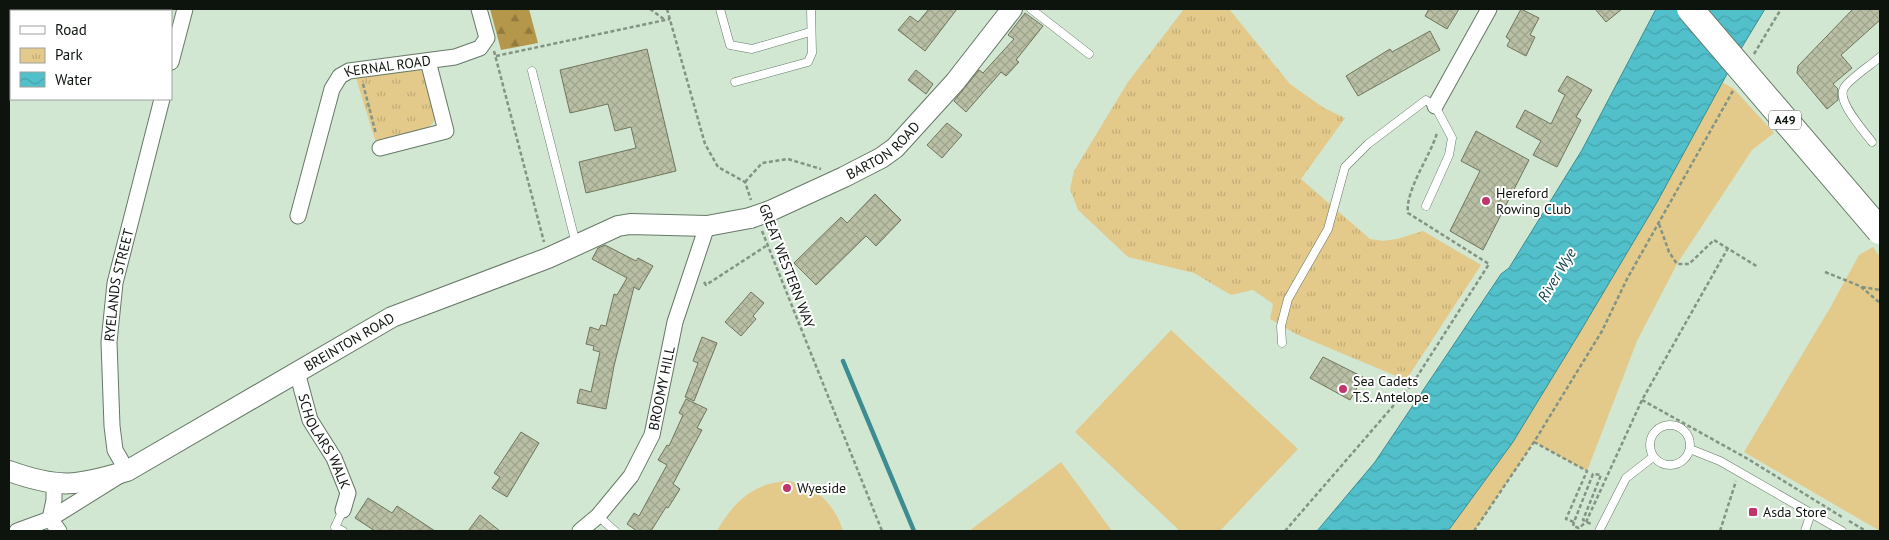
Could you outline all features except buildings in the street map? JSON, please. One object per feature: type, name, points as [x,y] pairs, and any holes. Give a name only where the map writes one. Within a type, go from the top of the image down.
[{"type":"highway","name":"A49","points":[[1690,9],[1880,231]]},
{"type":"highway","name":"A49","points":[[1713,9],[1880,205]]},
{"type":"street","points":[[172,58],[185,9]]},
{"type":"street","name":"KERNAL ROAD","points":[[298,216],[332,89],[340,76],[349,71],[462,55],[480,48],[487,38],[479,9]]},
{"type":"street","name":"BARTON ROAD","points":[[707,226],[759,216],[882,158],[908,137],[955,82],[1012,9]]},
{"type":"street","points":[[1436,106],[1489,9]]},
{"type":"street","points":[[380,148],[446,131],[428,61]]},
{"type":"street","name":"RYELANDS STREET","points":[[127,471],[115,450],[112,426],[109,342],[115,283],[162,100]]},
{"type":"street","name":"BREINTON ROAD","points":[[17,531],[54,525],[127,471],[392,317],[548,258],[602,232],[630,224],[707,226]]},
{"type":"street","name":"BROOMY HILL","points":[[580,531],[598,516],[632,476],[652,435],[660,406],[670,340],[707,226]]},
{"type":"street","name":"SCHOLARS WALK","points":[[298,372],[310,420],[334,458],[348,494],[343,510]]},
{"type":"street","points":[[9,471],[54,484],[87,483],[127,471]]},
{"type":"street","points":[[54,484],[54,525]]},
{"type":"lane","points":[[720,9],[730,45],[752,49],[810,32]]},
{"type":"lane","points":[[735,82],[808,62],[812,53],[810,32],[811,9]]},
{"type":"lane","points":[[1031,9],[1089,54]]},
{"type":"lane","points":[[1872,142],[1843,102],[1842,91],[1880,57]]},
{"type":"lane","points":[[532,71],[576,244]]},
{"type":"lane","points":[[1282,343],[1281,326],[1288,299],[1328,229],[1345,167],[1368,144],[1426,100],[1436,106],[1452,138],[1449,154],[1426,206]]},
{"type":"lane","points":[[1667,425],[1674,425],[1685,431],[1691,443],[1684,460],[1672,466],[1658,462],[1653,457],[1650,450],[1652,436],[1656,431],[1667,425]]},
{"type":"lane","points":[[1690,449],[1720,461],[1842,531]]},
{"type":"lane","points":[[1600,530],[1626,478],[1653,457]]},
{"type":"lane","points":[[343,510],[335,527],[343,531]]},
{"type":"lane","points":[[1805,531],[1811,513]]},
{"type":"lane","points":[[598,516],[615,531]]},
{"type":"path","points":[[650,9],[665,20]]},
{"type":"path","points":[[667,9],[704,144],[718,167],[745,182],[762,163],[788,159],[844,177]]},
{"type":"path","points":[[1760,43],[1781,9]]},
{"type":"path","points":[[548,258],[496,56],[670,19]]},
{"type":"path","points":[[359,71],[380,148]]},
{"type":"path","points":[[1474,531],[1534,442],[1602,331],[1626,280],[1734,89]]},
{"type":"path","points":[[1285,531],[1413,383],[1489,264],[1408,214],[1407,203],[1433,147],[1438,130],[1436,106]]},
{"type":"path","name":"GREAT WESTERN WAY","points":[[745,182],[759,216],[766,246],[882,531]]},
{"type":"path","points":[[1659,224],[1669,252],[1677,264],[1689,264],[1714,240],[1758,267]]},
{"type":"path","points":[[692,270],[706,285],[766,246]]},
{"type":"path","points":[[1600,530],[1586,522],[1583,520],[1601,475],[1594,474],[1573,526],[1579,528],[1586,522],[1642,400],[1728,248]]},
{"type":"path","points":[[1825,272],[1860,286],[1880,290]]},
{"type":"path","points":[[1860,286],[1880,303]]},
{"type":"path","points":[[1642,400],[1748,460],[1866,531]]},
{"type":"path","points":[[1534,442],[1587,471],[1566,519],[1574,522]]},
{"type":"path","points":[[1720,531],[1740,473],[1748,460]]},
{"type":"green space","points":[[490,9],[529,9],[538,43],[501,50]]},
{"type":"green space","points":[[1184,9],[1229,9],[1290,84],[1324,108],[1345,118],[1301,179],[1370,239],[1383,241],[1397,239],[1423,231],[1481,265],[1406,380],[1298,335],[1270,319],[1273,304],[1253,290],[1231,295],[1194,273],[1128,257],[1078,210],[1070,189],[1074,171],[1128,82]]},
{"type":"green space","points":[[415,66],[421,70],[431,97],[435,118],[433,123],[419,132],[376,143],[356,78]]},
{"type":"green space","points":[[1722,82],[1734,89],[1774,133],[1752,150],[1677,264],[1637,341],[1587,471],[1534,442],[1474,531],[1448,531],[1513,442],[1656,204]]},
{"type":"green space","points":[[1873,247],[1880,257],[1880,531],[1744,452],[1830,308],[1859,255]]},
{"type":"green space","points":[[1171,330],[1298,449],[1220,531],[1180,531],[1075,432]]},
{"type":"green space","points":[[1061,462],[1112,531],[969,531]]},
{"type":"green space","points":[[789,481],[808,488],[823,498],[835,512],[843,531],[717,531],[730,511],[746,496],[766,485]]},
{"type":"water","name":"River Wye","points":[[1656,9],[1765,9],[1739,52],[1656,204],[1513,442],[1448,531],[1317,531],[1375,462],[1501,274],[1509,268],[1582,150]]},
{"type":"waterway","points":[[843,361],[914,531]]},
{"type":"place","name":"Hereford Rowing Club","points":[[1486,201]]},
{"type":"place","name":"Sea Cadets T.S. Antelope","points":[[1343,389]]},
{"type":"place","name":"Wyeside","points":[[787,488]]},
{"type":"place","name":"Asda Store","points":[[1753,512]]}]
